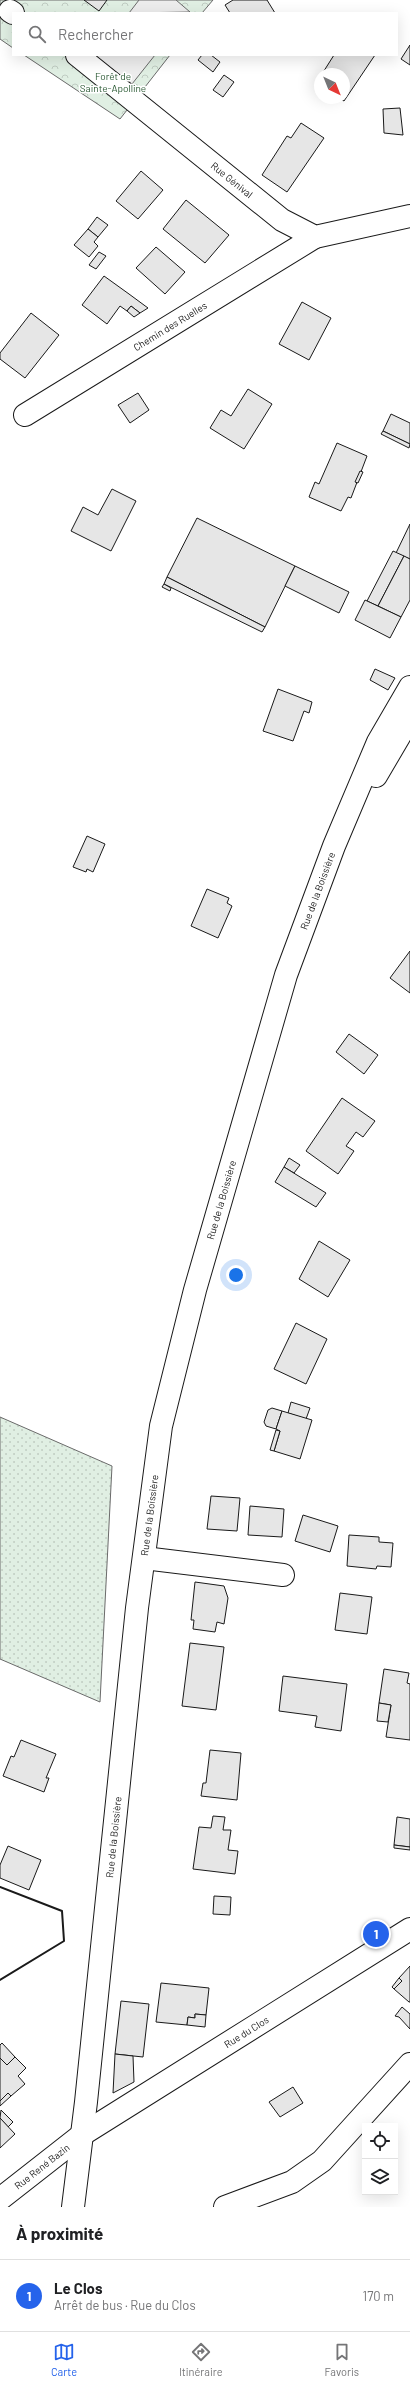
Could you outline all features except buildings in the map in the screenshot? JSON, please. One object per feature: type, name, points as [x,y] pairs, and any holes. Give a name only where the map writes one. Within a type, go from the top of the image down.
[{"type":"main road","name":"Rue Génival","points":[[79,56],[108,73],[282,220],[315,236]]},
{"type":"main road","points":[[315,236],[410,216]]},
{"type":"main road","name":"Chemin des Ruelles","points":[[25,415],[315,236]]},
{"type":"main road","name":"Rue de la Boissière","points":[[73,2207],[83,2134],[144,1558],[161,1426],[195,1290],[286,975],[334,846],[378,742],[410,687]]},
{"type":"main road","name":"Rue de la Boissière","points":[[334,846],[410,718]]},
{"type":"main road","points":[[144,1558],[283,1575]]},
{"type":"main road","name":"Rue du Clos","points":[[83,2134],[410,1928]]},
{"type":"main road","points":[[225,2207],[292,2182],[322,2161],[410,2064]]},
{"type":"main road","name":"Rue René Bazin","points":[[0,2199],[83,2134]]},
{"type":"green space","points":[[0,0],[213,0],[203,12],[12,12],[12,47],[0,39]]},
{"type":"green space","name":"Forêt de Sainte-Apolline","points":[[26,56],[169,56],[120,119]]},
{"type":"green space","points":[[0,1417],[112,1466],[100,1702],[0,1659]]},
{"type":"shaded area","points":[[139,0],[176,0],[190,12],[130,12]]},
{"type":"shaded area","points":[[95,56],[154,56],[132,84]]},
{"type":"wall","points":[[0,1887],[62,1911],[64,1941],[0,1980]]},
{"type":"place","name":"Le Clos","points":[[376,1934]]}]
